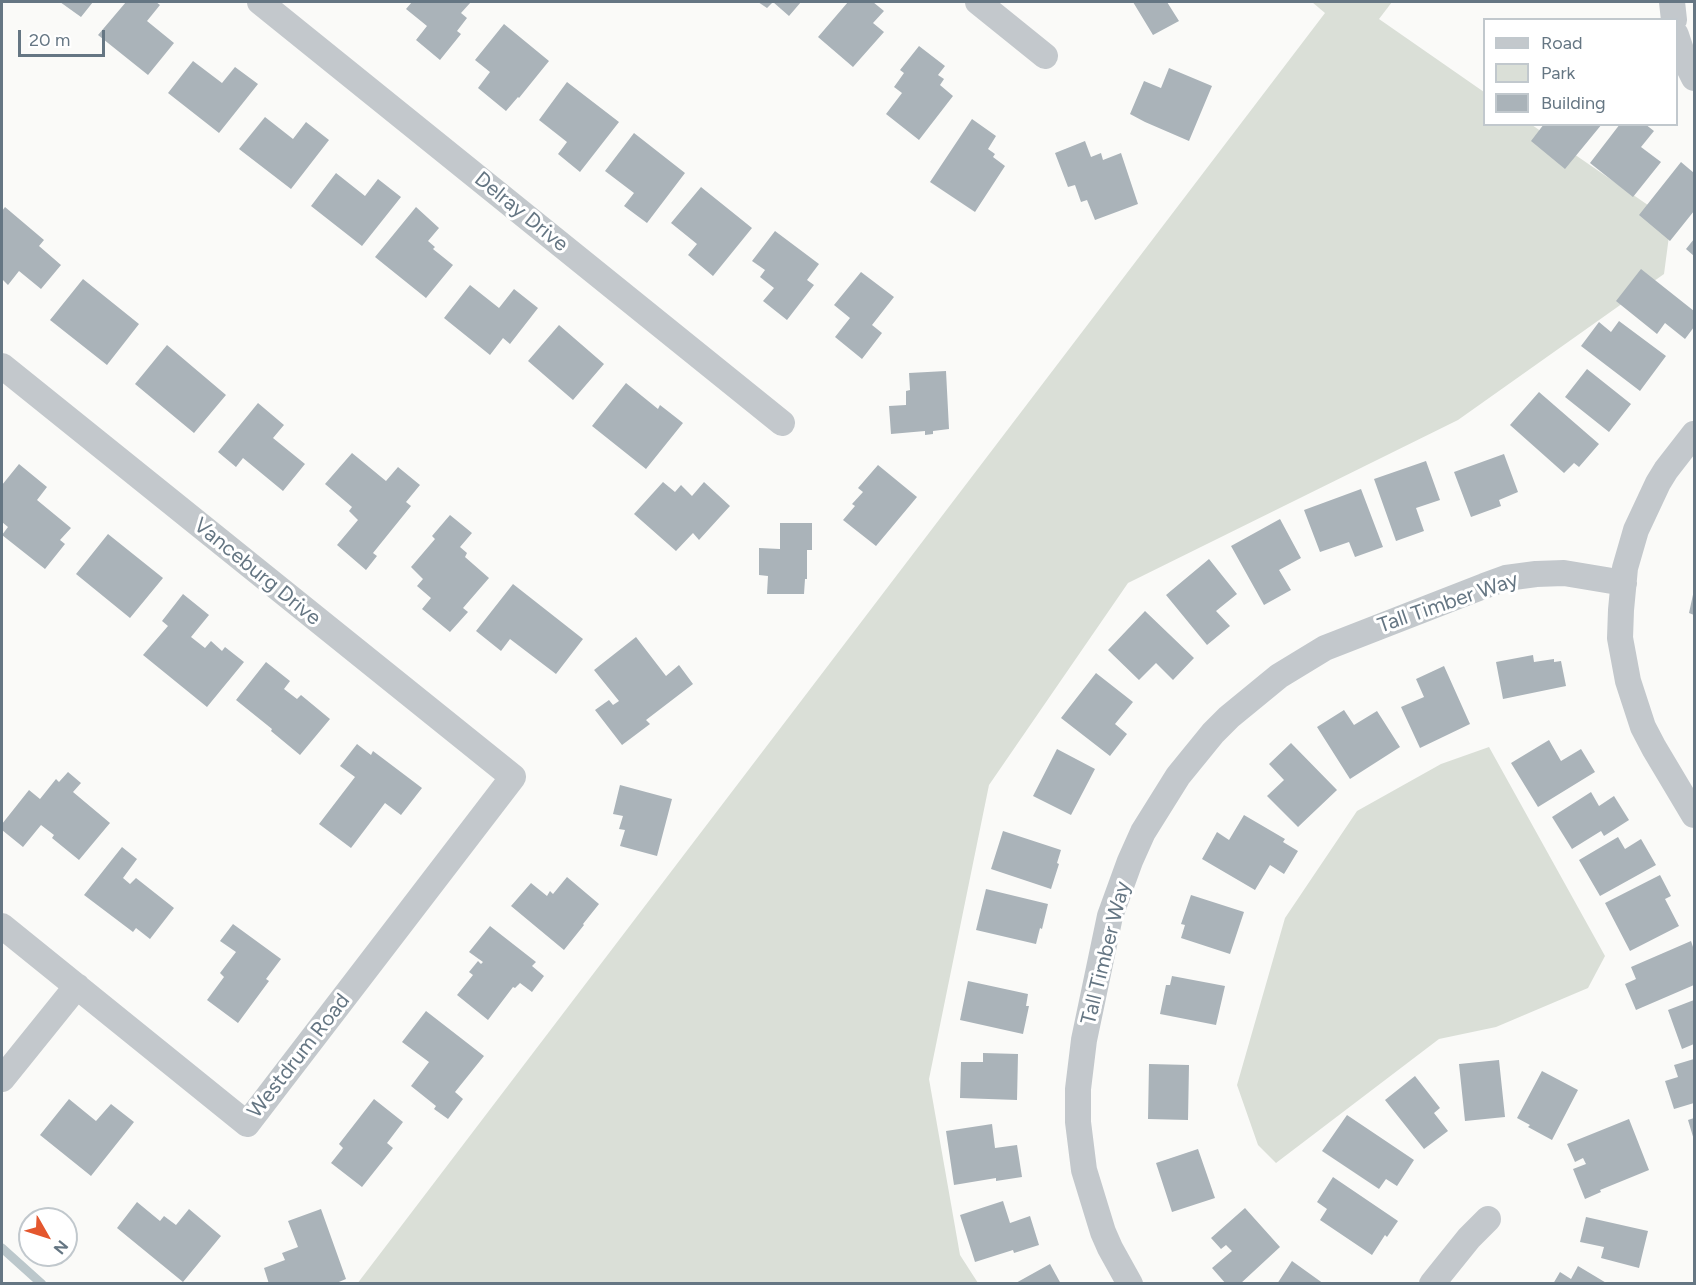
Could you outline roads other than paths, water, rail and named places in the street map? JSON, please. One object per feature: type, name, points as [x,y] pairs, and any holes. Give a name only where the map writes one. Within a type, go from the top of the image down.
[{"type":"street","name":"Delray Drive","points":[[260,2],[782,423]]},
{"type":"street","points":[[978,2],[1045,56]]},
{"type":"street","points":[[1672,2],[1674,18]]},
{"type":"street","points":[[1678,38],[1683,56],[1695,78]]},
{"type":"street","name":"Vanceburg Drive","points":[[2,366],[513,777]]},
{"type":"street","points":[[1695,434],[1666,470],[1651,495],[1631,543],[1625,568],[1620,638],[1632,696],[1649,740],[1695,815]]},
{"type":"street","name":"Tall Timber Way","points":[[1130,1284],[1103,1232],[1084,1170],[1078,1122],[1078,1089],[1084,1040],[1110,916],[1143,832],[1178,776],[1229,717],[1279,676],[1325,648],[1506,578],[1536,573],[1564,573],[1624,583]]},
{"type":"street","name":"Westdrum Road","points":[[77,986],[247,1124],[513,777]]},
{"type":"street","points":[[2,926],[77,986],[2,1079]]},
{"type":"street","points":[[1432,1284],[1469,1238],[1488,1219]]},
{"type":"waterway","points":[[2,1248],[42,1284]]}]
